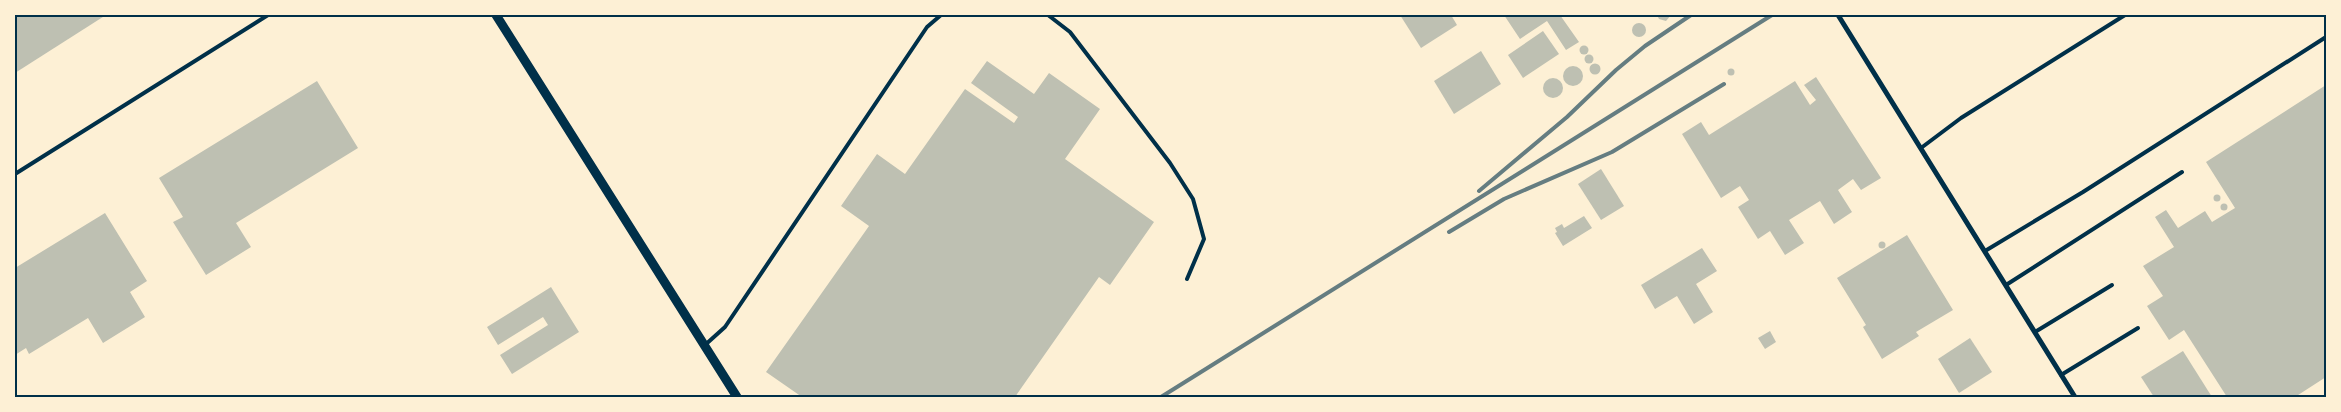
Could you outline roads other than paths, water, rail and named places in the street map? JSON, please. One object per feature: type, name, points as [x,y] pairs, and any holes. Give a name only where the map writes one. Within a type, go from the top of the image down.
[{"type":"street","points":[[496,15],[737,397]]},
{"type":"street","points":[[1838,15],[2075,397]]},
{"type":"lane","points":[[15,174],[268,15]]},
{"type":"lane","points":[[705,345],[725,327],[927,27],[941,15]]},
{"type":"lane","points":[[1048,15],[1070,32],[1170,163],[1193,199],[1204,239],[1187,279]]},
{"type":"lane","points":[[1921,148],[1960,118],[2125,15]]},
{"type":"lane","points":[[1985,251],[2083,192],[2326,37]]},
{"type":"lane","points":[[2006,285],[2182,172]]},
{"type":"lane","points":[[2035,332],[2112,285]]},
{"type":"lane","points":[[2061,374],[2138,328]]},
{"type":"railway","points":[[1479,191],[1567,117],[1616,70],[1645,46],[1691,15]]},
{"type":"railway","points":[[1161,397],[1772,15]]},
{"type":"railway","points":[[1449,232],[1504,199],[1612,152],[1724,84]]}]
